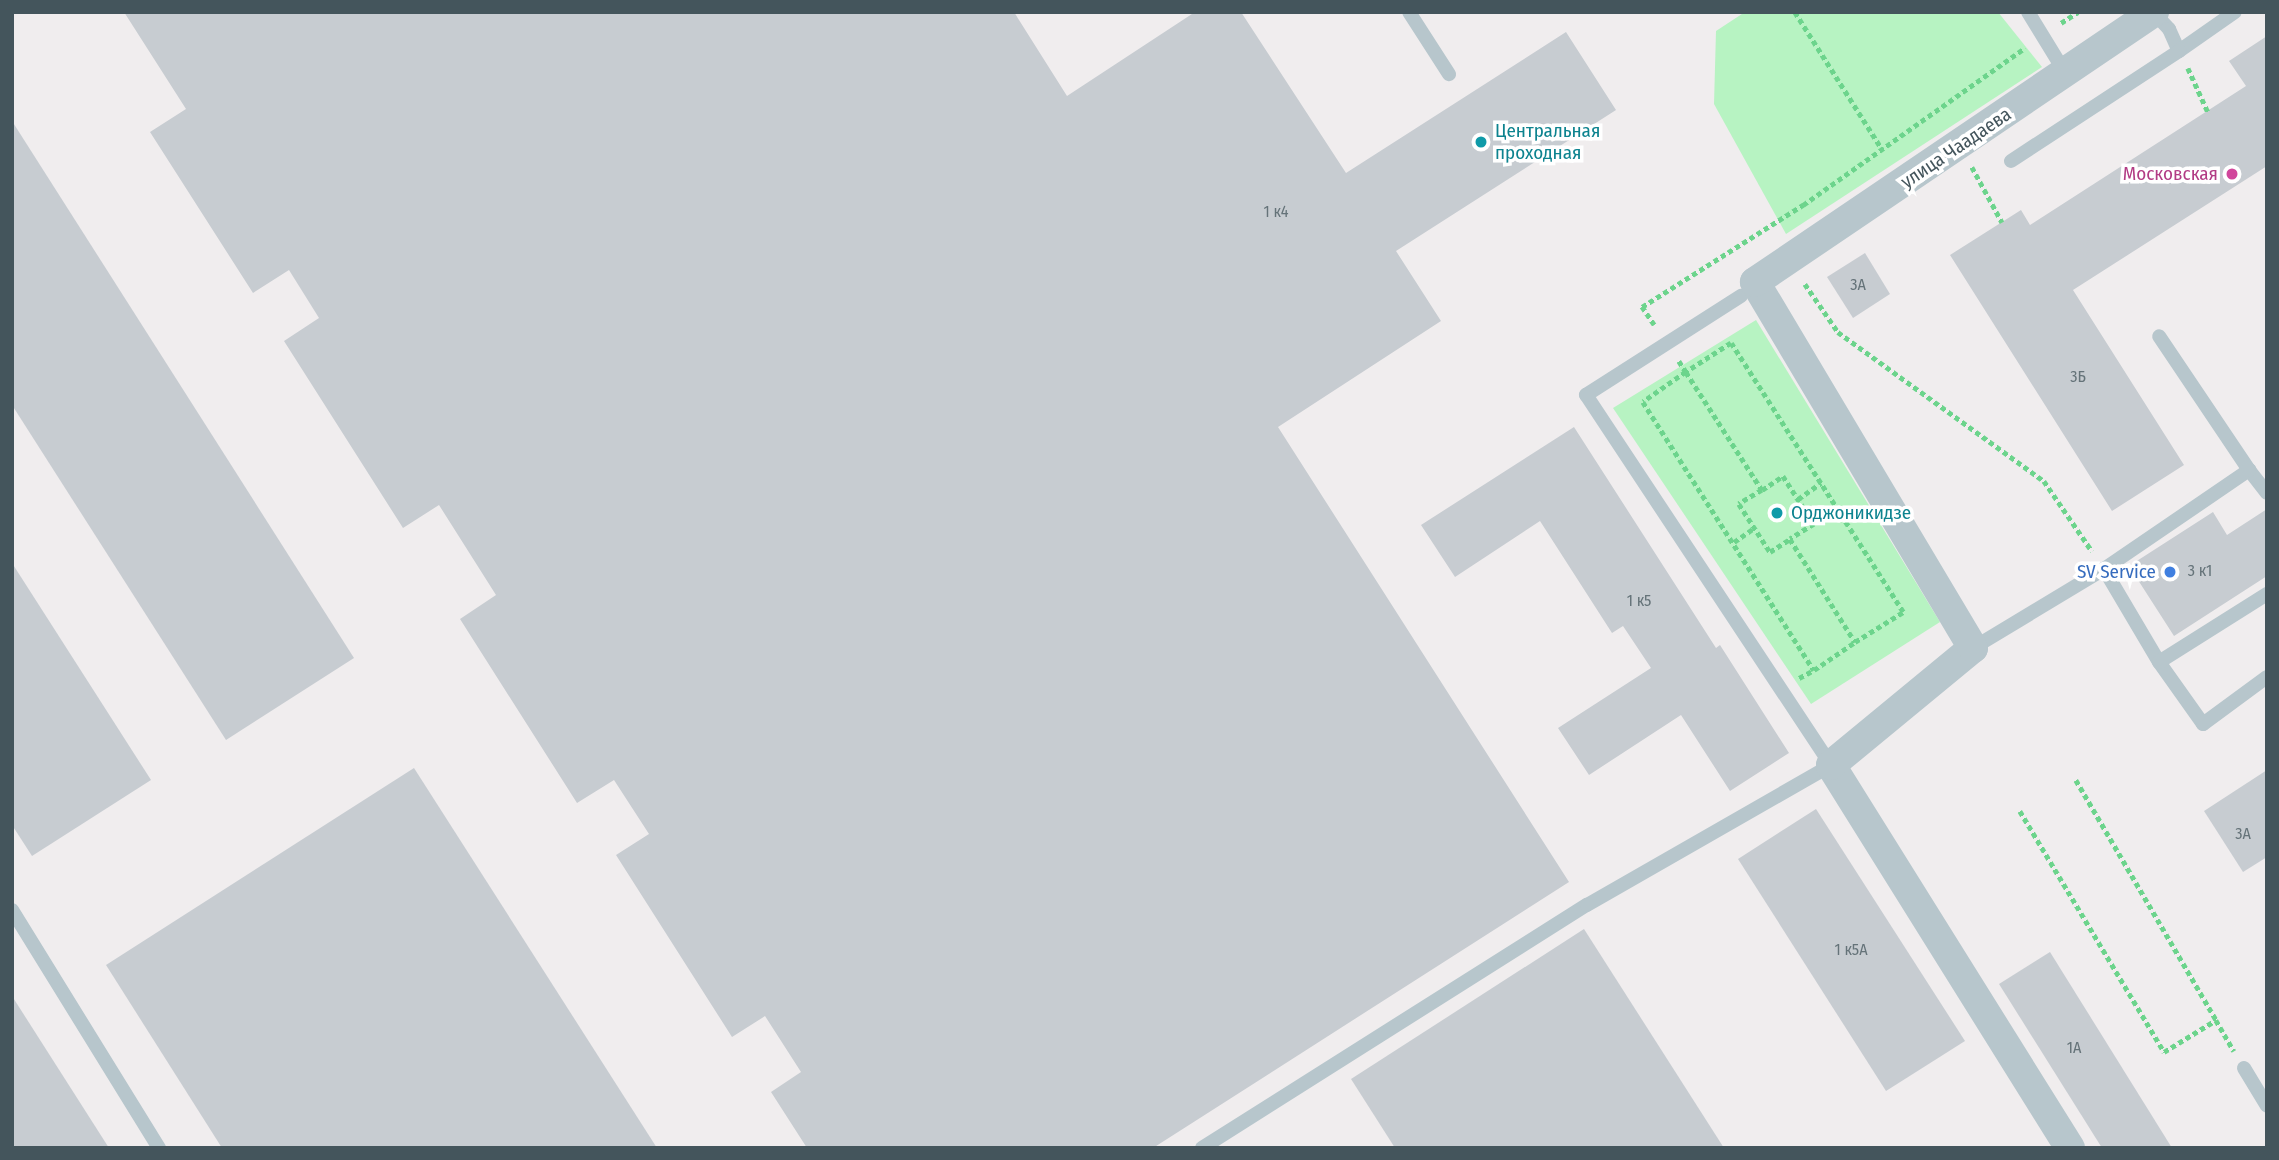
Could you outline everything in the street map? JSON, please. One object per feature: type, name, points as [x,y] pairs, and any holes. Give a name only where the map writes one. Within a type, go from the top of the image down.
[{"type":"street","name":"улица Чаадаева","points":[[1748,289],[2154,13]]},
{"type":"street","points":[[1748,289],[1973,648],[1831,765],[2070,1148]]},
{"type":"lane","points":[[1409,12],[1449,74]]},
{"type":"lane","points":[[2028,12],[2066,74]]},
{"type":"lane","points":[[2011,161],[2235,12]]},
{"type":"lane","points":[[2154,13],[2169,29],[2179,51]]},
{"type":"lane","points":[[1202,1148],[1587,905],[1831,765],[1586,395],[1748,289]]},
{"type":"lane","points":[[2159,336],[2267,494]]},
{"type":"lane","points":[[1973,648],[2104,569],[2249,470]]},
{"type":"lane","points":[[2104,569],[2159,662],[2203,724],[2267,677]]},
{"type":"lane","points":[[2159,662],[2267,594]]},
{"type":"lane","points":[[12,910],[159,1148]]},
{"type":"lane","points":[[2244,1068],[2267,1107]]},
{"type":"path","points":[[1795,12],[1882,149]]},
{"type":"path","points":[[1762,490],[1642,307],[1882,149],[2078,12]]},
{"type":"path","points":[[2179,51],[2208,111]]},
{"type":"path","points":[[1958,170],[1969,162],[2001,222]]},
{"type":"path","points":[[1801,278],[1838,332],[2043,481],[2104,569]]},
{"type":"path","points":[[1731,343],[1821,483],[1903,612],[1814,670],[1643,402],[1731,343]]},
{"type":"path","points":[[1783,476],[1814,524],[1770,552],[1739,504],[1762,490],[1783,476]]},
{"type":"path","points":[[1798,499],[1821,483]]},
{"type":"path","points":[[1734,542],[1754,528]]},
{"type":"path","points":[[1790,539],[1855,642]]},
{"type":"path","points":[[2076,780],[2244,1068]]},
{"type":"path","points":[[2020,811],[2164,1052],[2216,1020]]},
{"type":"green space","points":[[1745,12],[1998,12],[2042,67],[1786,234],[1714,104],[1716,31]]},
{"type":"green space","points":[[1756,320],[1940,622],[1811,704],[1613,408]]},
{"type":"building","points":[[124,12],[1014,12],[1067,96],[1195,12],[1241,12],[1346,173],[1566,32],[1616,110],[1396,251],[1441,321],[1278,427],[1569,882],[1153,1148],[807,1148],[771,1092],[801,1072],[765,1016],[732,1037],[616,855],[649,834],[614,780],[577,803],[460,619],[496,595],[439,505],[403,528],[284,341],[319,318],[289,270],[253,293],[150,132],[186,109]]},
{"type":"building","points":[[2267,36],[2267,166],[2073,290],[2184,465],[2112,511],[1950,255],[2021,210],[2030,225],[2246,86],[2229,61]]},
{"type":"building","points":[[12,121],[354,658],[226,740],[12,405]]},
{"type":"building","points":[[1865,253],[1890,294],[1853,318],[1827,277]]},
{"type":"building","points":[[1574,427],[1716,648],[1720,645],[1789,753],[1730,791],[1681,715],[1589,775],[1558,728],[1651,668],[1623,626],[1612,633],[1540,521],[1455,577],[1421,525]]},
{"type":"building","points":[[2267,509],[2267,576],[2174,636],[2129,566],[2213,512],[2227,535]]},
{"type":"building","points":[[12,563],[151,780],[32,856],[12,825]]},
{"type":"building","points":[[414,768],[657,1148],[222,1148],[106,965]]},
{"type":"building","points":[[2267,770],[2267,857],[2243,872],[2204,811]]},
{"type":"building","points":[[1816,809],[1965,1041],[1886,1091],[1738,859]]},
{"type":"building","points":[[1584,929],[1724,1148],[1395,1148],[1351,1079]]},
{"type":"building","points":[[2050,952],[2172,1148],[2102,1148],[1999,984]]},
{"type":"building","points":[[12,996],[109,1148],[12,1148]]},
{"type":"place","name":"Центральная проходная","points":[[1481,142]]},
{"type":"place","name":"Московская","points":[[2232,174]]},
{"type":"place","name":"Орджоникидзе","points":[[1777,513]]},
{"type":"place","name":"SV Service","points":[[2170,572]]}]
